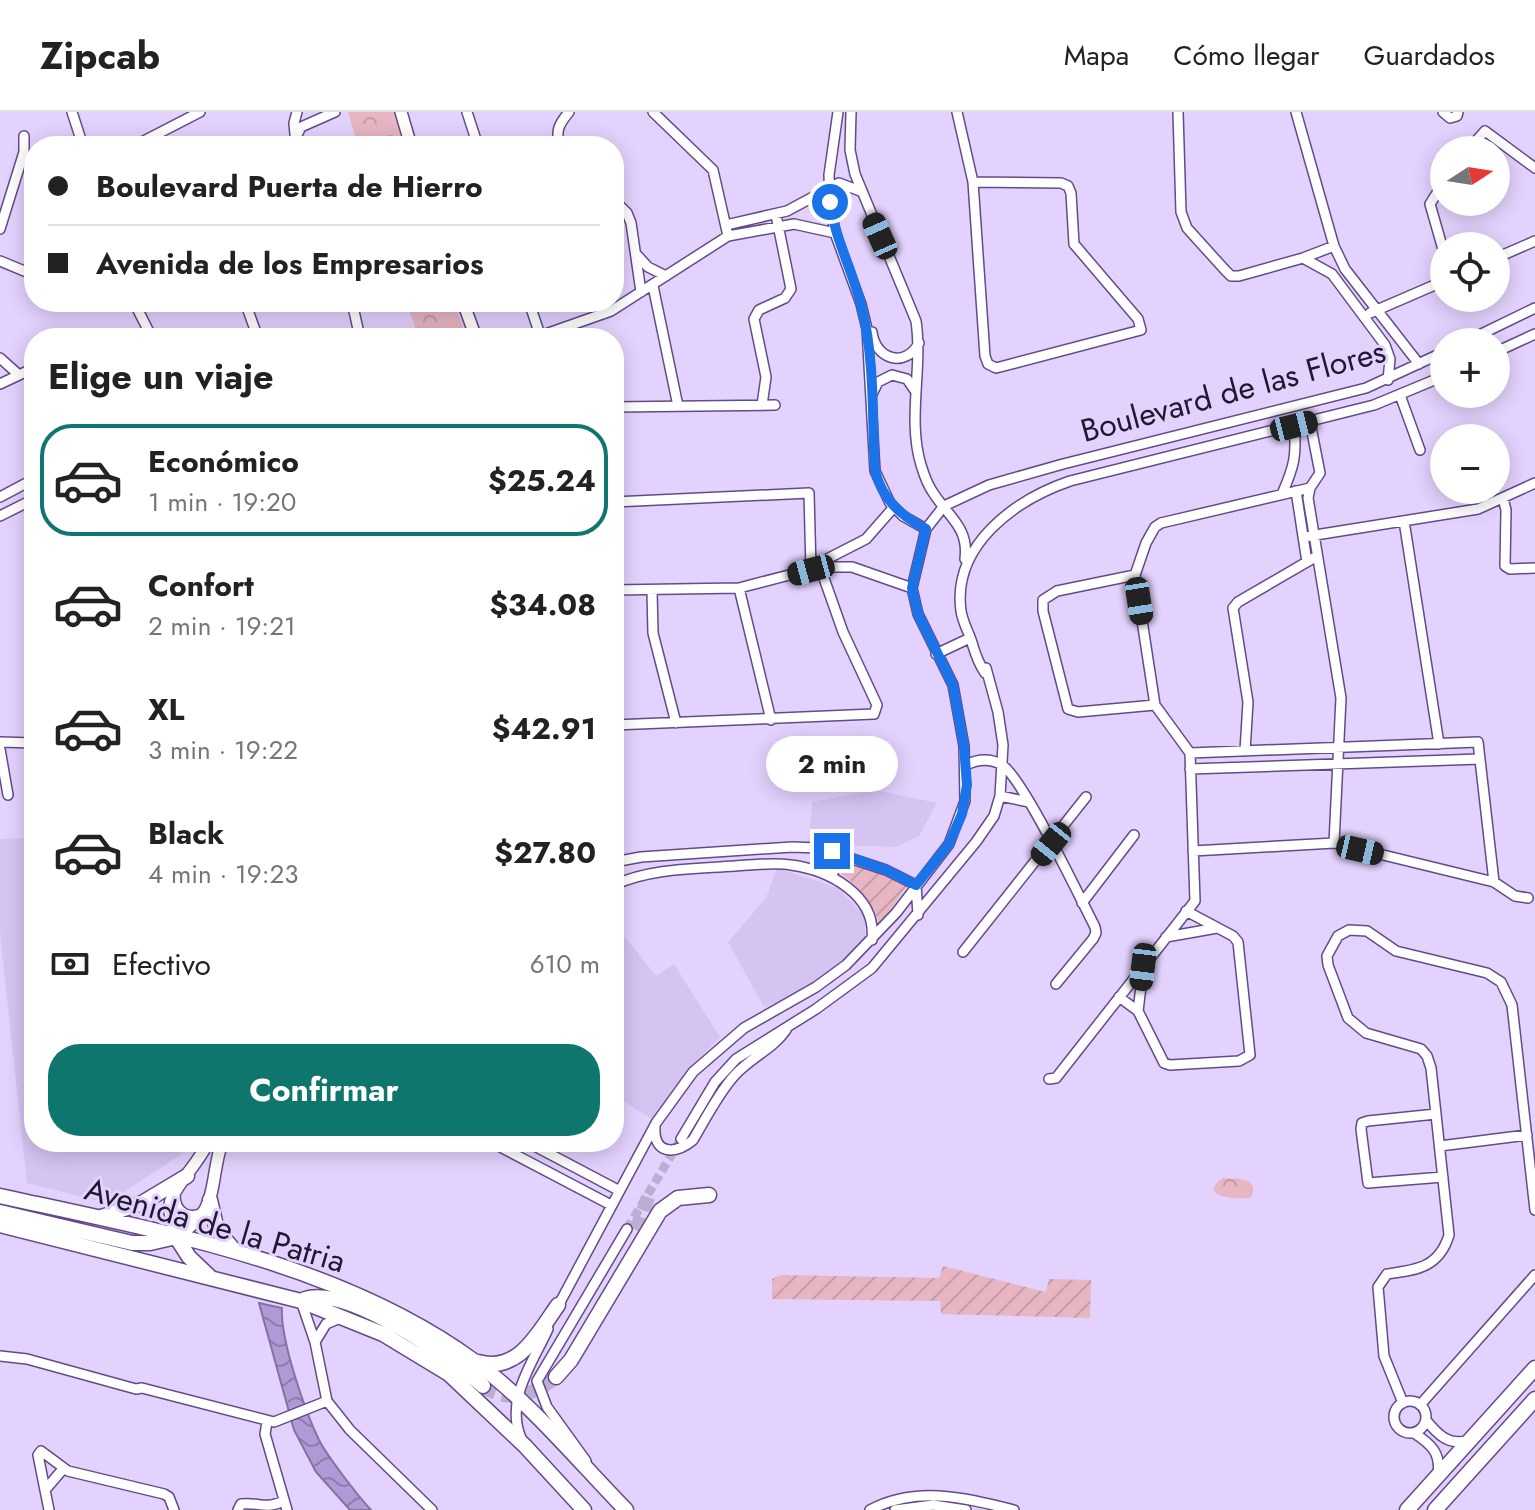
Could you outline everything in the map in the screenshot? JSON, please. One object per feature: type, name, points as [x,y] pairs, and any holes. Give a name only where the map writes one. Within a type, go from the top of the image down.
[{"type":"main road","points":[[93,1217],[130,1209],[187,1176]]},
{"type":"main road","points":[[632,1229],[563,1357],[556,1377],[571,1360],[660,1211],[678,1198],[709,1195]]},
{"type":"main road","name":"Avenida de la Patria","points":[[0,1196],[242,1255],[340,1288],[407,1320],[474,1361],[517,1397],[626,1510]]},
{"type":"main road","points":[[208,1205],[217,1230],[228,1245],[242,1255]]},
{"type":"main road","points":[[0,1212],[132,1243],[150,1243],[176,1237],[189,1257],[211,1278]]},
{"type":"main road","name":"Avenida de la Patria","points":[[0,1225],[301,1301],[383,1334],[449,1374],[525,1446],[584,1510]]},
{"type":"main road","points":[[301,1301],[304,1291],[309,1288],[340,1288]]},
{"type":"main road","points":[[301,1301],[311,1297],[324,1298],[373,1314],[434,1348],[483,1386]]},
{"type":"main road","points":[[474,1361],[486,1365],[499,1364],[517,1357],[558,1305]]},
{"type":"main road","points":[[1407,1510],[1535,1368]]},
{"type":"main road","points":[[1435,1510],[1535,1399]]},
{"type":"street","points":[[72,112],[80,136]]},
{"type":"street","points":[[153,136],[200,112]]},
{"type":"street","points":[[297,121],[304,112]]},
{"type":"street","points":[[297,121],[323,112]]},
{"type":"street","points":[[297,121],[335,112]]},
{"type":"street","points":[[401,112],[408,136]]},
{"type":"street","points":[[467,112],[475,136]]},
{"type":"street","points":[[557,136],[559,124],[569,112]]},
{"type":"street","points":[[653,112],[713,170],[727,230]]},
{"type":"street","points":[[838,112],[829,187],[835,233],[863,311],[871,324],[876,347],[887,357],[895,359],[910,355],[919,342]]},
{"type":"street","points":[[851,112],[850,150],[860,191],[916,321],[919,342],[915,430],[921,464],[933,494],[958,523],[964,536],[967,548],[964,570]]},
{"type":"street","points":[[957,112],[973,182],[988,364],[996,368],[1141,330],[1142,324],[1074,244],[1068,186],[1061,183],[973,182]]},
{"type":"street","points":[[1178,112],[1181,212],[1187,228],[1231,276],[1303,258],[1334,246]]},
{"type":"street","points":[[1296,112],[1334,246],[1345,269],[1419,364]]},
{"type":"street","points":[[1443,112],[1450,118],[1458,112]]},
{"type":"street","points":[[0,229],[24,152],[24,136]]},
{"type":"street","points":[[1510,150],[1535,168]]},
{"type":"street","points":[[777,220],[787,211],[839,183],[860,191]]},
{"type":"street","points":[[624,210],[637,255],[641,292]]},
{"type":"street","points":[[762,405],[766,377],[754,319],[759,310],[785,298],[791,289],[777,220]]},
{"type":"street","points":[[624,302],[653,286],[727,230],[777,220],[835,233]]},
{"type":"street","points":[[1510,252],[1535,241]]},
{"type":"street","points":[[637,255],[648,267],[666,276]]},
{"type":"street","points":[[1303,258],[1332,274],[1385,345],[1390,359],[1388,380]]},
{"type":"street","points":[[0,261],[24,271]]},
{"type":"street","points":[[653,286],[678,406]]},
{"type":"street","points":[[1364,317],[1430,287]]},
{"type":"street","points":[[1493,328],[1535,308]]},
{"type":"street","points":[[863,311],[875,471],[883,492],[894,507],[926,529]]},
{"type":"street","points":[[566,328],[606,312]]},
{"type":"street","points":[[1513,319],[1512,335],[1518,339],[1530,337]]},
{"type":"street","points":[[1510,346],[1530,337]]},
{"type":"street","points":[[0,358],[19,375]]},
{"type":"street","name":"Boulevard de las Flores","points":[[944,506],[989,485],[1366,388],[1430,359]]},
{"type":"street","points":[[0,384],[24,373]]},
{"type":"street","points":[[871,396],[873,388],[884,377],[900,376],[912,385],[917,400]]},
{"type":"street","name":"Boulevard de las Flores","points":[[788,1027],[863,975],[900,937],[994,816],[1003,766],[998,712],[985,673],[974,653],[961,610],[964,570],[985,534],[1019,506],[1048,489],[1080,478],[1310,422],[1400,395],[1430,382]]},
{"type":"street","points":[[1400,395],[1420,450]]},
{"type":"street","points":[[624,407],[775,405]]},
{"type":"street","points":[[1307,562],[1308,498],[1310,488],[1320,473],[1310,422]]},
{"type":"street","points":[[1226,423],[1231,441]]},
{"type":"street","points":[[1282,494],[1294,469],[1294,426]]},
{"type":"street","points":[[1510,495],[1535,483]]},
{"type":"street","points":[[0,497],[24,485]]},
{"type":"street","points":[[1049,1079],[1056,1078],[1195,901],[1190,753],[1155,705],[1135,575],[1146,543],[1158,525],[1310,488]]},
{"type":"street","points":[[1296,491],[1308,536],[1317,556],[1341,698],[1334,843]]},
{"type":"street","points":[[624,502],[809,493],[811,542],[843,632],[877,708],[874,714],[868,716],[624,725]]},
{"type":"street","points":[[0,516],[24,502]]},
{"type":"street","points":[[1308,536],[1478,509],[1489,504]]},
{"type":"street","points":[[1504,504],[1504,564],[1510,569],[1535,568]]},
{"type":"street","points":[[525,1446],[515,1423],[517,1397],[558,1305],[656,1123],[688,1079],[719,1047],[744,1028],[816,987],[846,965],[872,940],[956,831],[965,801],[966,765],[962,727],[953,685],[918,614],[912,588],[926,529],[944,506]]},
{"type":"street","points":[[624,590],[739,588],[819,565],[866,539],[894,507]]},
{"type":"street","points":[[1404,521],[1439,744]]},
{"type":"street","points":[[811,542],[819,565]]},
{"type":"street","points":[[1245,751],[1248,702],[1233,608],[1238,602],[1317,556]]},
{"type":"street","points":[[819,565],[852,567],[912,588]]},
{"type":"street","points":[[1135,575],[1057,591],[1043,600],[1043,611],[1068,709],[1078,712],[1155,705]]},
{"type":"street","points":[[739,588],[771,720]]},
{"type":"street","points":[[652,591],[653,633],[676,723]]},
{"type":"street","points":[[937,656],[972,642]]},
{"type":"street","points":[[0,742],[24,743]]},
{"type":"street","points":[[1190,753],[1478,742],[1494,882]]},
{"type":"street","points":[[0,749],[8,795]]},
{"type":"street","points":[[1190,769],[1480,759]]},
{"type":"street","points":[[966,765],[988,760],[1003,766],[1029,802],[1096,933],[1056,984]]},
{"type":"street","points":[[1000,796],[1029,802]]},
{"type":"street","points":[[963,952],[1086,797]]},
{"type":"street","points":[[1082,903],[1134,835]]},
{"type":"street","points":[[1193,851],[1334,843],[1494,882],[1515,896],[1528,898]]},
{"type":"street","points":[[631,878],[626,860],[792,847],[819,848],[842,854],[916,885]]},
{"type":"street","points":[[831,877],[842,854]]},
{"type":"street","points":[[624,881],[663,871],[776,864],[809,869],[849,888],[866,907],[872,926],[872,940]]},
{"type":"street","points":[[916,885],[918,915]]},
{"type":"street","points":[[1119,997],[1138,1011],[1164,1063],[1239,1061],[1250,1055],[1238,942],[1233,936],[1186,911]]},
{"type":"street","points":[[886,924],[900,937]]},
{"type":"street","points":[[1166,937],[1217,928]]},
{"type":"street","points":[[1403,1403],[1384,1356],[1378,1287],[1387,1274],[1424,1269],[1445,1246],[1449,1230],[1431,1068],[1424,1052],[1416,1046],[1366,1033],[1348,1018],[1330,973],[1327,956],[1333,942],[1344,933],[1367,931],[1390,949],[1487,973],[1501,982],[1512,1005],[1535,1210]]},
{"type":"street","points":[[1138,1011],[1143,967]]},
{"type":"street","points":[[656,1123],[655,1137],[659,1145],[672,1151],[685,1147],[693,1140],[736,1074],[774,1044],[788,1027]]},
{"type":"street","points":[[681,1139],[715,1082],[729,1065],[788,1027]]},
{"type":"street","points":[[1436,1114],[1368,1121],[1362,1123],[1361,1129],[1368,1183],[1443,1177]]},
{"type":"street","points":[[1440,1146],[1527,1135]]},
{"type":"street","points":[[204,1152],[174,1194],[170,1209],[176,1237],[195,1225],[208,1205],[219,1152]]},
{"type":"street","points":[[510,1152],[611,1205]]},
{"type":"street","points":[[546,1152],[618,1190]]},
{"type":"street","points":[[174,1194],[176,1207],[185,1215],[194,1217],[208,1205]]},
{"type":"street","points":[[590,1472],[579,1449],[547,1407],[537,1381],[632,1229]]},
{"type":"street","points":[[1420,1405],[1535,1275]]},
{"type":"street","points":[[301,1301],[315,1342],[327,1401],[338,1418],[432,1510]]},
{"type":"street","points":[[315,1342],[326,1324],[343,1317]]},
{"type":"street","points":[[0,1356],[27,1359],[267,1422],[287,1418],[327,1401]]},
{"type":"street","points":[[1438,1477],[1440,1463],[1436,1452],[1414,1433],[1402,1431],[1395,1422],[1396,1411],[1403,1403],[1412,1401],[1420,1405],[1426,1420],[1446,1440],[1452,1443],[1471,1440]]},
{"type":"street","points":[[1414,1433],[1426,1420]]},
{"type":"street","points":[[238,1510],[245,1503],[268,1508],[285,1506],[265,1434],[267,1422]]},
{"type":"street","points":[[49,1510],[38,1452],[45,1452],[63,1469],[164,1494],[169,1497],[174,1510]]},
{"type":"street","points":[[45,1490],[63,1469]]},
{"type":"street","points":[[870,1510],[899,1498],[934,1494],[1014,1510]]},
{"type":"street","points":[[895,1510],[933,1505],[966,1510]]},
{"type":"shaded area","points":[[874,790],[937,803],[919,836],[896,847],[809,844],[812,802]]},
{"type":"shaded area","points":[[24,838],[24,1152],[185,1152],[107,1203],[27,1183],[0,934],[0,839]]},
{"type":"shaded area","points":[[777,868],[838,888],[864,915],[866,939],[816,986],[764,1007],[728,942],[766,898]]},
{"type":"shaded area","points":[[624,936],[656,976],[674,964],[720,1037],[687,1071],[652,1119],[624,1101]]},
{"type":"green space","points":[[348,112],[394,112],[400,136],[355,136]]},
{"type":"green space","points":[[410,312],[458,312],[463,328],[415,328]]},
{"type":"green space","points":[[848,859],[908,884],[880,925],[865,896],[841,874],[846,871]]},
{"type":"green space","points":[[1223,1178],[1250,1182],[1253,1186],[1251,1197],[1229,1198],[1216,1193],[1216,1184]]},
{"type":"green space","points":[[943,1266],[1046,1292],[1049,1279],[1091,1280],[1090,1318],[941,1314],[940,1301],[772,1299],[772,1279],[781,1275],[939,1278]]},
{"type":"water","points":[[259,1303],[282,1308],[289,1356],[313,1427],[329,1456],[371,1510],[350,1510],[316,1472],[294,1430]]},
{"type":"tunnel","points":[[627,1229],[681,1139]]},
{"type":"tunnel","points":[[636,1230],[649,1195]]},
{"type":"tunnel","points":[[483,1386],[502,1395],[521,1395],[539,1389],[556,1377]]},
{"type":"route","points":[[830,202],[835,233],[867,329],[878,482],[899,513],[926,529],[912,588],[918,614],[953,685],[964,746],[967,785],[956,831],[916,885],[886,870],[832,851]]}]
